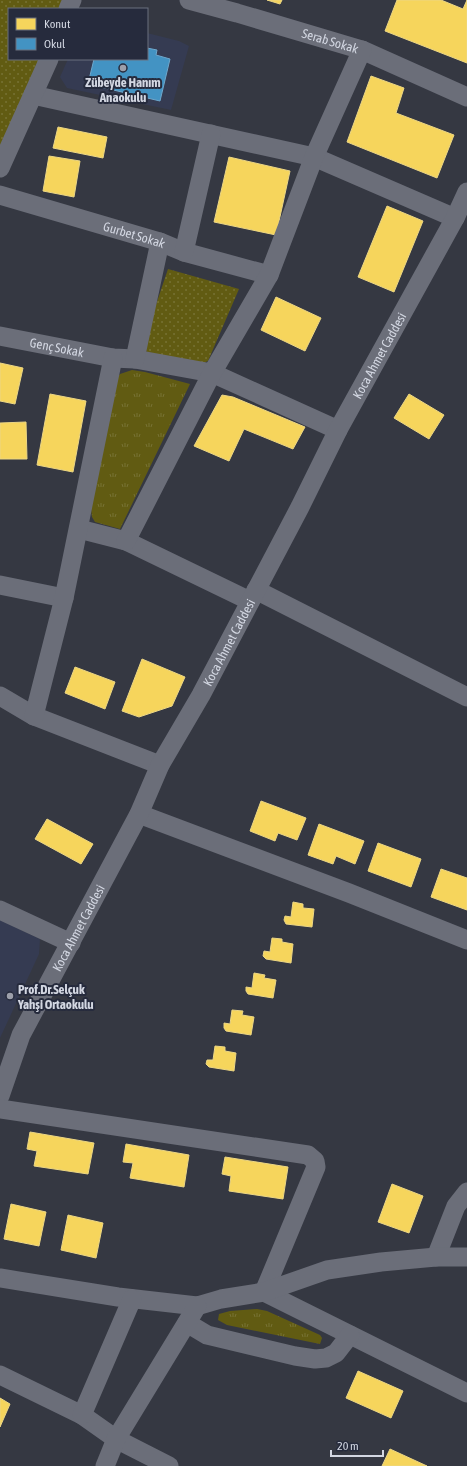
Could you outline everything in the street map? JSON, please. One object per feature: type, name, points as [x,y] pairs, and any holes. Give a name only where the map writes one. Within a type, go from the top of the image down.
[{"type":"street","name":"Serab Sokak","points":[[189,0],[362,50],[467,97]]},
{"type":"street","points":[[126,541],[212,373],[269,275],[314,157],[362,50]]},
{"type":"street","points":[[0,168],[49,60]]},
{"type":"street","points":[[32,95],[314,157],[456,218]]},
{"type":"street","points":[[184,252],[211,134]]},
{"type":"street","name":"Koca Ahmet Caddesi","points":[[1,1096],[21,1035],[140,814],[160,765],[201,695],[300,507],[338,430],[456,218],[467,192]]},
{"type":"street","name":"Gurbet Sokak","points":[[0,195],[160,242],[184,252],[269,275]]},
{"type":"street","points":[[135,359],[160,242]]},
{"type":"street","name":"Genç Sokak","points":[[0,336],[113,358],[135,359],[212,373],[338,430]]},
{"type":"street","points":[[34,716],[64,598],[113,358]]},
{"type":"street","points":[[79,529],[126,541],[253,595],[467,697]]},
{"type":"street","points":[[0,585],[64,598]]},
{"type":"street","points":[[0,696],[34,716],[160,765]]},
{"type":"street","points":[[140,814],[349,893],[467,940]]},
{"type":"street","points":[[0,910],[71,943]]},
{"type":"street","points":[[1,1096],[308,1155],[315,1161],[316,1167],[264,1292]]},
{"type":"street","points":[[436,1257],[456,1206],[467,1192]]},
{"type":"street","points":[[0,1278],[132,1299],[197,1306],[264,1292],[327,1270],[381,1262],[436,1257],[467,1257]]},
{"type":"street","points":[[264,1292],[467,1393]]},
{"type":"street","points":[[82,1415],[132,1299]]},
{"type":"street","points":[[105,1466],[116,1439],[197,1306]]},
{"type":"street","points":[[187,1323],[208,1335],[295,1356],[315,1359],[326,1358],[336,1353],[350,1335]]},
{"type":"street","points":[[0,1375],[82,1415],[116,1439],[169,1466]]},
{"type":"shaded area","name":"Zübeyde Hanım Anaokulu","points":[[148,33],[179,41],[189,46],[171,110],[67,88],[60,77],[68,60],[148,60]]},
{"type":"shaded area","name":"Prof.Dr.Selçuk Yahşi Ortaokulu","points":[[0,920],[40,939],[39,954],[0,1038]]},
{"type":"green space","points":[[0,0],[72,0],[68,8],[8,8],[8,60],[48,60],[0,147]]},
{"type":"green space","points":[[168,269],[239,289],[208,361],[201,364],[147,352],[142,346]]},
{"type":"green space","points":[[132,370],[190,384],[120,529],[95,522],[92,517],[91,509],[113,384],[120,374]]},
{"type":"green space","points":[[257,1309],[267,1311],[320,1335],[322,1338],[320,1344],[227,1325],[218,1320],[219,1314],[230,1311]]},
{"type":"building: Konut","points":[[267,0],[282,0],[280,4]]},
{"type":"building: Konut","points":[[397,0],[441,0],[463,9],[467,0],[467,63],[385,31]]},
{"type":"building: Konut","points":[[371,76],[404,88],[396,113],[454,135],[437,178],[347,142]]},
{"type":"building: Konut","points":[[58,127],[107,137],[103,158],[53,148]]},
{"type":"building: Konut","points":[[49,156],[80,161],[74,197],[43,191]]},
{"type":"building: Konut","points":[[229,157],[290,171],[276,235],[214,222]]},
{"type":"building: Konut","points":[[387,206],[423,221],[394,292],[358,277]]},
{"type":"building: Konut","points":[[276,297],[321,318],[305,351],[261,330]]},
{"type":"building: Konut","points":[[0,363],[23,368],[15,404],[0,401]]},
{"type":"building: Konut","points":[[50,394],[86,401],[73,472],[37,465]]},
{"type":"building: Konut","points":[[409,394],[444,415],[429,439],[394,418]]},
{"type":"building: Konut","points":[[222,395],[233,397],[305,427],[293,449],[244,429],[229,461],[194,446]]},
{"type":"building: Konut","points":[[26,422],[27,459],[0,459],[0,423]]},
{"type":"building: Konut","points":[[142,659],[185,677],[172,706],[139,717],[122,711]]},
{"type":"building: Konut","points":[[75,667],[115,682],[105,709],[65,693]]},
{"type":"building: Konut","points":[[261,801],[306,818],[297,840],[278,833],[275,841],[250,831]]},
{"type":"building: Konut","points":[[47,819],[93,844],[81,864],[35,839]]},
{"type":"building: Konut","points":[[319,824],[364,841],[355,864],[336,856],[333,864],[308,855]]},
{"type":"building: Konut","points":[[378,843],[421,859],[411,887],[368,871]]},
{"type":"building: Konut","points":[[441,869],[467,878],[467,910],[431,897]]},
{"type":"building: Konut","points":[[293,902],[303,904],[303,908],[314,909],[312,927],[286,924],[284,920],[285,916],[291,917]]},
{"type":"building: Konut","points":[[272,938],[282,939],[282,942],[293,944],[291,963],[266,959],[263,956],[264,951],[270,952]]},
{"type":"building: Konut","points":[[254,973],[265,975],[264,978],[276,980],[273,998],[248,994],[246,987],[252,988]]},
{"type":"building: Konut","points":[[232,1010],[243,1011],[242,1015],[254,1017],[251,1035],[226,1031],[224,1028],[224,1023],[230,1024]]},
{"type":"building: Konut","points":[[215,1046],[225,1047],[225,1051],[236,1053],[234,1071],[209,1067],[206,1064],[207,1060],[213,1060]]},
{"type":"building: Konut","points":[[30,1132],[94,1143],[88,1174],[34,1166],[37,1151],[27,1149]]},
{"type":"building: Konut","points":[[126,1144],[189,1155],[184,1187],[130,1178],[133,1163],[123,1162]]},
{"type":"building: Konut","points":[[225,1157],[288,1167],[283,1199],[229,1191],[231,1176],[222,1174]]},
{"type":"building: Konut","points":[[392,1184],[423,1196],[409,1233],[378,1222]]},
{"type":"building: Konut","points":[[11,1204],[46,1212],[39,1246],[4,1239]]},
{"type":"building: Konut","points":[[68,1215],[103,1223],[96,1258],[61,1250]]},
{"type":"building: Konut","points":[[358,1371],[403,1391],[391,1418],[346,1398]]},
{"type":"building: Konut","points":[[0,1398],[10,1404],[0,1427]]},
{"type":"building: Konut","points":[[390,1449],[427,1466],[382,1466]]},
{"type":"building: Okul","points":[[148,48],[157,50],[156,55],[170,59],[160,101],[88,84],[94,60],[148,60]]},
{"type":"place","name":"Zübeyde Hanım Anaokulu","points":[[123,68]]},
{"type":"place","name":"Prof.Dr.Selçuk Yahşi Ortaokulu","points":[[10,996]]}]
